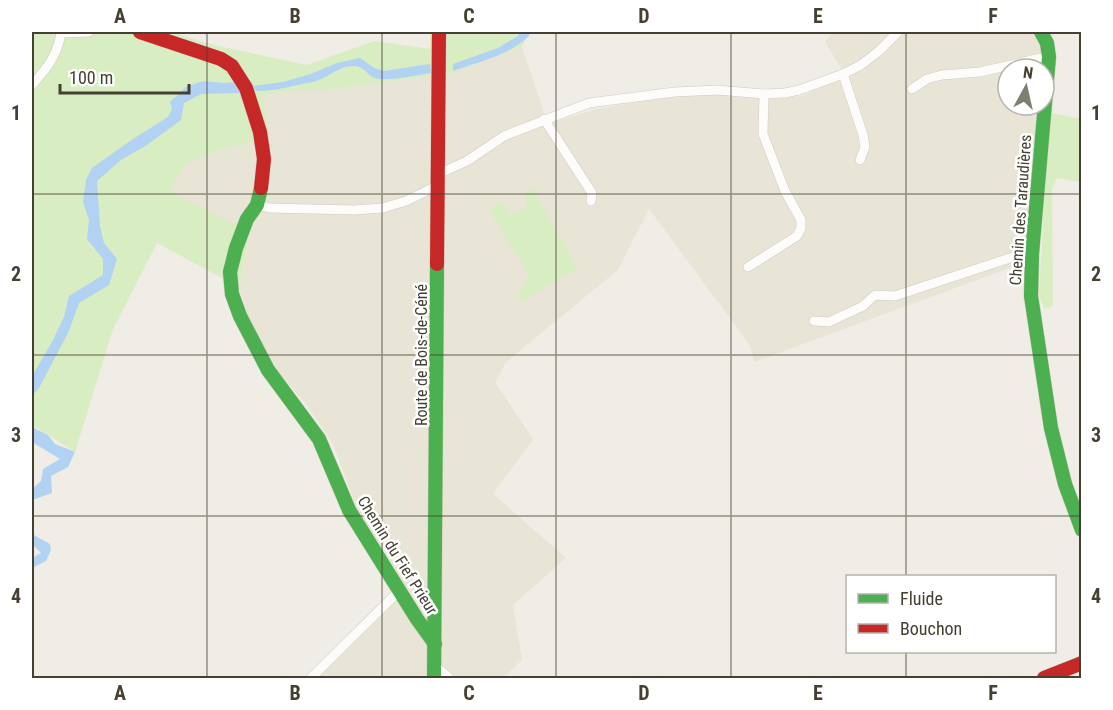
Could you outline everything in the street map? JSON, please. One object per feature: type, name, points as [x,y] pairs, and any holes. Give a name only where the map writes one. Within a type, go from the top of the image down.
[{"type":"main road","name":"Chemin du Fief Prieur","points":[[140,32],[221,59],[232,66],[246,88],[260,132],[264,159],[261,191],[257,205],[247,219],[230,272],[232,294],[240,316],[268,370],[319,439],[349,510],[435,644]]},
{"type":"main road","name":"Route de Bois-de-Céné","points":[[434,672],[439,32]]},
{"type":"main road","name":"Chemin des Taraudières","points":[[1041,32],[1047,43],[1048,57]]},
{"type":"main road","name":"Chemin des Taraudières","points":[[1043,117],[1030,296],[1051,428],[1065,484],[1082,530]]},
{"type":"main road","points":[[1044,678],[1082,663]]},
{"type":"street","points":[[32,85],[48,67],[56,52],[62,32],[89,32]]},
{"type":"street","points":[[257,205],[269,208],[354,210],[383,208],[406,201],[438,179],[445,171],[466,161],[504,136],[589,103],[675,92],[717,90],[764,94],[799,90],[843,74],[869,59],[898,32]]},
{"type":"street","points":[[912,89],[927,79],[942,75],[980,72],[996,68]]},
{"type":"street","points":[[843,74],[864,141],[865,147],[860,160]]},
{"type":"street","points":[[748,267],[796,236],[801,228],[801,220],[785,191],[762,134],[764,94]]},
{"type":"street","points":[[544,119],[592,193],[591,201]]},
{"type":"street","points":[[814,321],[829,322],[863,306],[875,295],[895,296],[1022,254],[1032,254]]},
{"type":"street","points":[[311,678],[399,591]]},
{"type":"street","points":[[434,672],[449,678]]},
{"type":"shaded area","points":[[833,32],[1037,32],[1045,57],[996,57],[996,117],[1039,117],[1027,244],[1021,264],[754,362],[750,345],[649,209],[618,270],[506,362],[495,382],[533,439],[493,494],[566,558],[513,605],[522,660],[503,678],[454,678],[438,664],[437,678],[314,678],[400,592],[355,503],[333,444],[306,404],[275,368],[247,314],[239,287],[250,234],[169,191],[186,164],[220,150],[256,142],[263,95],[298,90],[327,90],[452,73],[522,47],[548,124],[596,109],[661,98],[709,94],[771,99],[801,96],[845,77],[825,42]]},
{"type":"green space","points":[[32,32],[171,32],[209,44],[307,65],[374,41],[430,49],[430,32],[529,32],[522,47],[452,73],[327,90],[298,90],[263,95],[268,139],[220,150],[186,164],[170,191],[250,233],[239,287],[157,243],[113,329],[75,452],[32,425]]},
{"type":"green space","points":[[1056,114],[1081,119],[1081,182],[1057,178],[1052,189],[1053,306],[1045,309],[1039,296],[1051,117],[1056,117]]},
{"type":"green space","points":[[533,189],[578,269],[520,302],[518,294],[529,275],[489,210],[502,200],[511,214],[527,207],[525,191]]},
{"type":"water","points":[[519,32],[529,32],[529,36],[503,53],[453,71],[453,64],[498,48],[518,36]]},
{"type":"water","points":[[360,58],[374,68],[384,71],[430,64],[431,73],[380,79],[372,77],[364,69],[349,66],[316,81],[288,87],[256,91],[253,86],[283,82],[337,63]]},
{"type":"water","points":[[203,81],[236,82],[241,93],[201,94],[184,103],[181,120],[147,145],[121,160],[97,181],[100,226],[104,243],[117,259],[109,285],[79,303],[69,331],[39,388],[32,396],[32,376],[64,317],[69,296],[103,275],[103,259],[87,239],[89,220],[83,202],[86,180],[92,168],[168,117],[172,109],[170,102],[186,87]]},
{"type":"water","points":[[32,427],[48,435],[55,444],[75,452],[68,467],[51,476],[52,493],[32,500],[32,489],[41,481],[43,469],[60,459],[32,442]]},
{"type":"water","points":[[32,534],[50,544],[51,550],[46,561],[32,568],[32,558],[41,553],[32,544]]},
{"type":"traffic: fast","points":[[1041,32],[1047,43],[1049,57],[1032,254],[1031,296],[1051,428],[1065,484],[1082,530]]},
{"type":"traffic: fast","points":[[261,188],[257,205],[247,219],[236,248],[230,272],[232,294],[240,316],[268,370],[319,439],[349,510],[435,644]]},
{"type":"traffic: fast","points":[[434,678],[437,264]]},
{"type":"traffic: jam","points":[[140,32],[221,59],[232,66],[246,88],[260,132],[264,159],[261,188]]},
{"type":"traffic: jam","points":[[437,264],[439,32]]},
{"type":"traffic: jam","points":[[1044,678],[1082,663]]}]
